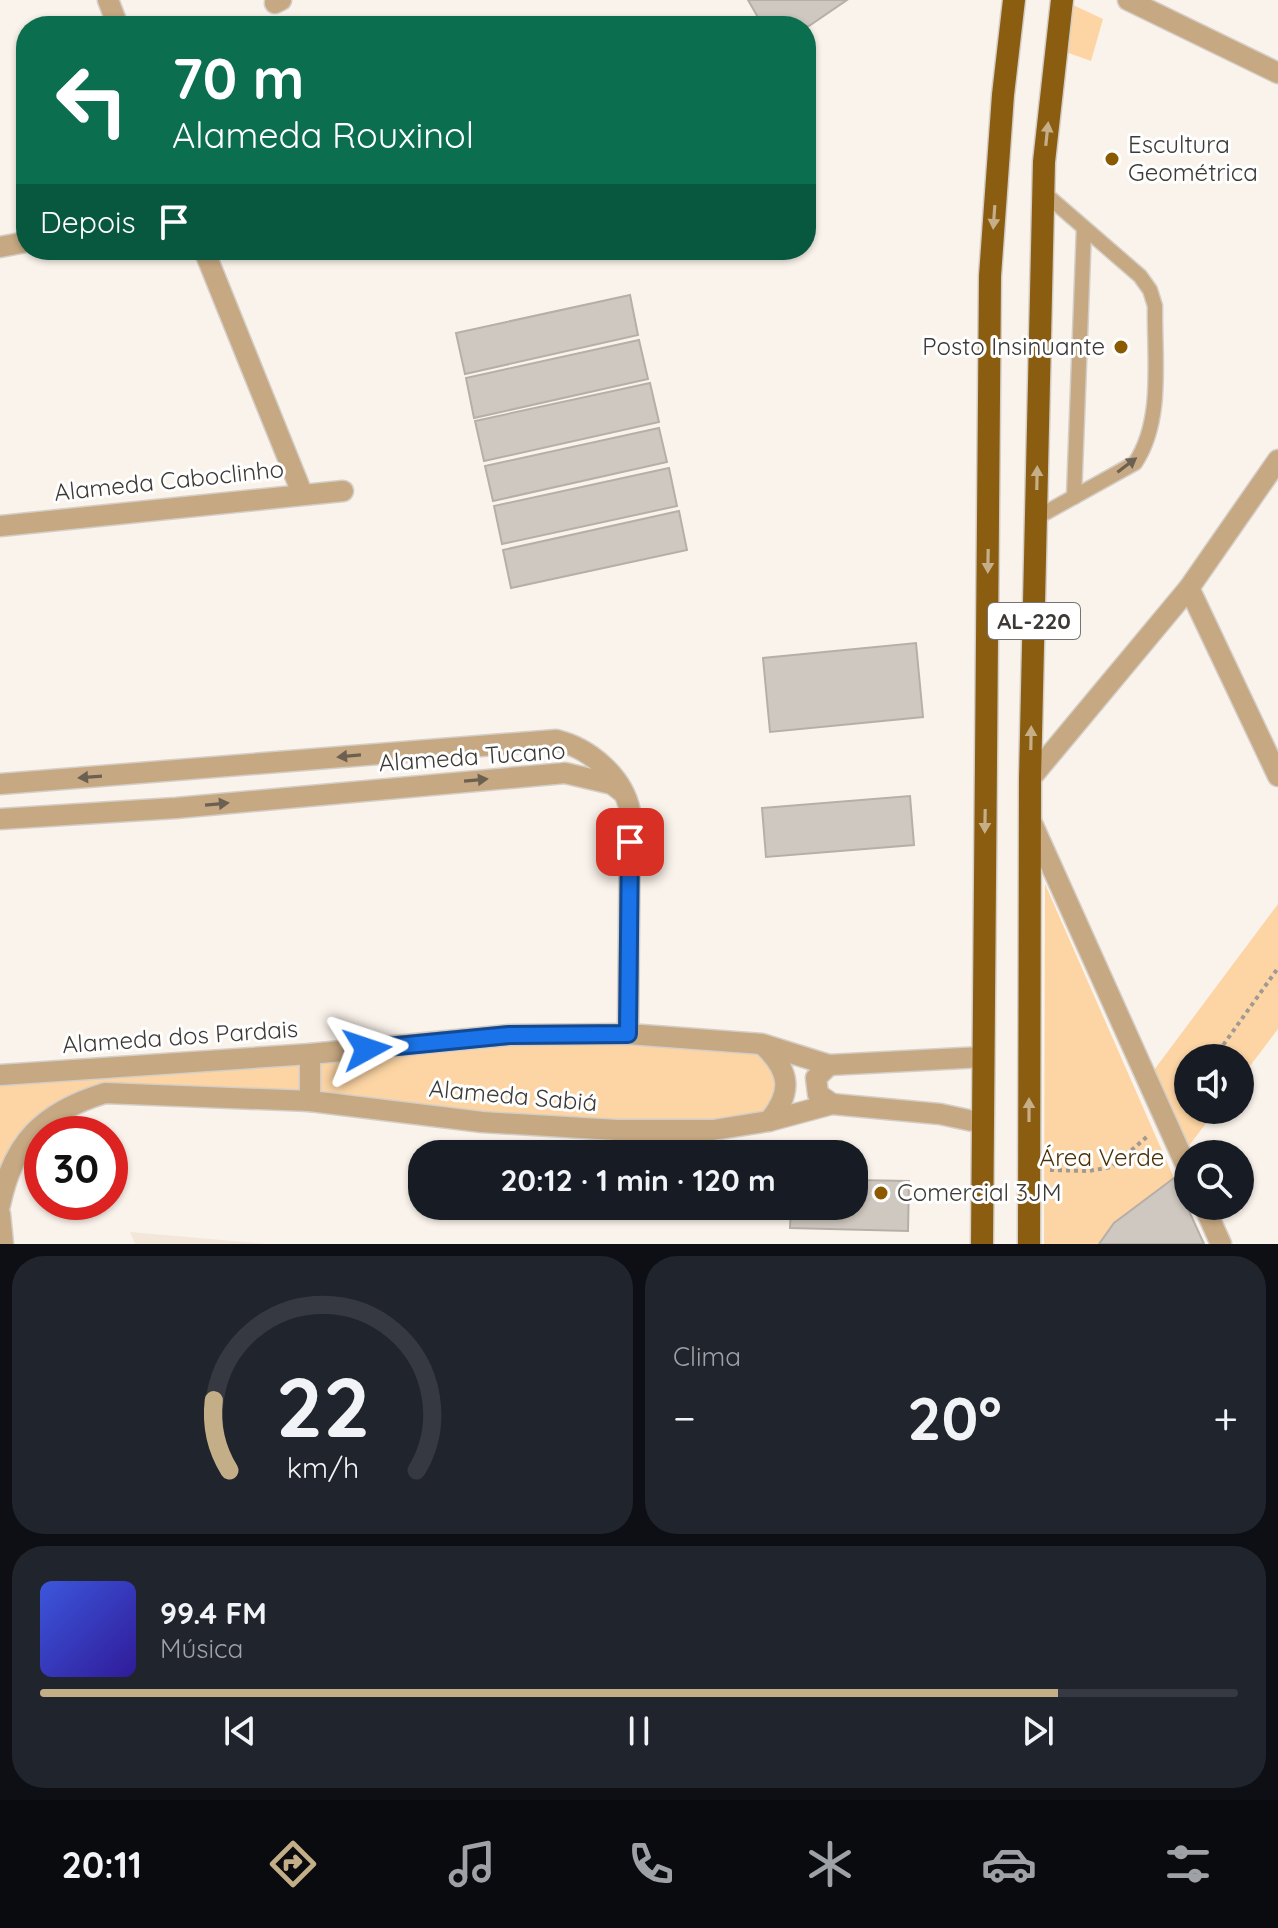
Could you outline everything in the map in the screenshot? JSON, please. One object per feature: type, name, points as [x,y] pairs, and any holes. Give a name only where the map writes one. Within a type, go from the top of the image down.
[{"type":"highway","name":"AL-220","points":[[982,1244],[990,276],[1003,95],[1014,0]]},
{"type":"highway","name":"AL-220","points":[[1029,1244],[1030,779],[1043,192],[1062,0]]},
{"type":"street","points":[[1128,0],[1278,73]]},
{"type":"street","points":[[208,260],[302,493]]},
{"type":"street","points":[[1030,779],[1189,588],[1278,460]]},
{"type":"street","name":"Alameda Caboclinho","points":[[0,526],[343,491]]},
{"type":"street","points":[[1189,588],[1278,776]]},
{"type":"street","name":"Alameda Tucano","points":[[0,784],[556,740],[577,745],[617,779],[627,796]]},
{"type":"street","points":[[175,770],[176,808]]},
{"type":"street","name":"Alameda Tucano","points":[[0,819],[176,808],[565,773],[612,784],[627,796]]},
{"type":"street","points":[[627,796],[628,1034]]},
{"type":"street","points":[[1031,821],[1175,1140]]},
{"type":"street","name":"Alameda dos Pardais","points":[[0,1075],[310,1054],[509,1035],[628,1034],[762,1044],[829,1065],[983,1057]]},
{"type":"street","points":[[762,1044],[782,1063],[785,1075],[786,1089],[769,1121]]},
{"type":"street","points":[[310,1054],[310,1101]]},
{"type":"street","points":[[829,1065],[816,1078],[818,1094],[832,1104]]},
{"type":"street","name":"Alameda Sabiá","points":[[0,1205],[7,1172],[19,1146],[74,1102],[105,1093],[310,1101],[482,1122],[617,1130],[713,1130],[769,1121],[832,1104],[940,1114],[982,1123]]},
{"type":"street","points":[[0,1214],[3,1244]]},
{"type":"street","points":[[1210,1220],[1221,1244]]},
{"type":"lane","points":[[1036,518],[1135,463],[1145,448],[1153,424],[1155,306],[1150,290],[1043,192]]},
{"type":"lane","points":[[1074,497],[1084,228]]},
{"type":"path","points":[[1224,1044],[1278,968]]},
{"type":"path","points":[[1049,1155],[1050,1170],[1088,1171],[1112,1167],[1130,1148],[1167,1123]]},
{"type":"shaded area","points":[[130,1232],[267,1244],[135,1244]]},
{"type":"green space","points":[[1071,4],[1103,19],[1091,61],[1063,51]]},
{"type":"green space","name":"Área Verde","points":[[1045,884],[1174,1178],[1114,1223],[1099,1244],[1044,1244]]},
{"type":"green space","points":[[1278,904],[1278,1029],[1254,1061],[1254,1044],[1174,1044],[1174,1115],[1154,1070]]},
{"type":"green space","points":[[509,1035],[762,1044],[782,1063],[776,1113],[713,1130],[105,1093],[57,1116],[24,1116],[24,1161],[0,1205],[0,1075]]},
{"type":"green space","points":[[1178,1124],[1205,1124],[1193,1140],[1185,1140]]},
{"type":"building","points":[[748,0],[847,0],[816,21],[816,16],[757,16]]},
{"type":"building","points":[[630,295],[638,335],[465,374],[456,333]]},
{"type":"building","points":[[639,340],[648,379],[474,418],[466,378]]},
{"type":"building","points":[[650,383],[659,422],[484,461],[475,421]]},
{"type":"building","points":[[659,428],[667,462],[493,501],[485,466]]},
{"type":"building","points":[[669,468],[677,506],[502,544],[494,506]]},
{"type":"building","points":[[679,511],[687,550],[511,588],[503,550]]},
{"type":"building","points":[[916,643],[923,717],[770,732],[763,658]]},
{"type":"building","points":[[910,796],[914,845],[766,857],[762,808]]},
{"type":"building","points":[[1174,1178],[1174,1220],[1193,1220],[1204,1244],[1099,1244],[1114,1223]]},
{"type":"building","name":"Comercial 3JM","points":[[868,1180],[909,1181],[908,1231],[790,1228],[790,1220],[868,1220]]},
{"type":"place","name":"Escultura Geométrica","points":[[1112,159]]},
{"type":"place","name":"Posto Insinuante","points":[[1121,347]]},
{"type":"place","name":"Comercial 3JM","points":[[881,1193]]},
{"type":"route","points":[[367,1049],[509,1035],[628,1034],[630,842]]}]
